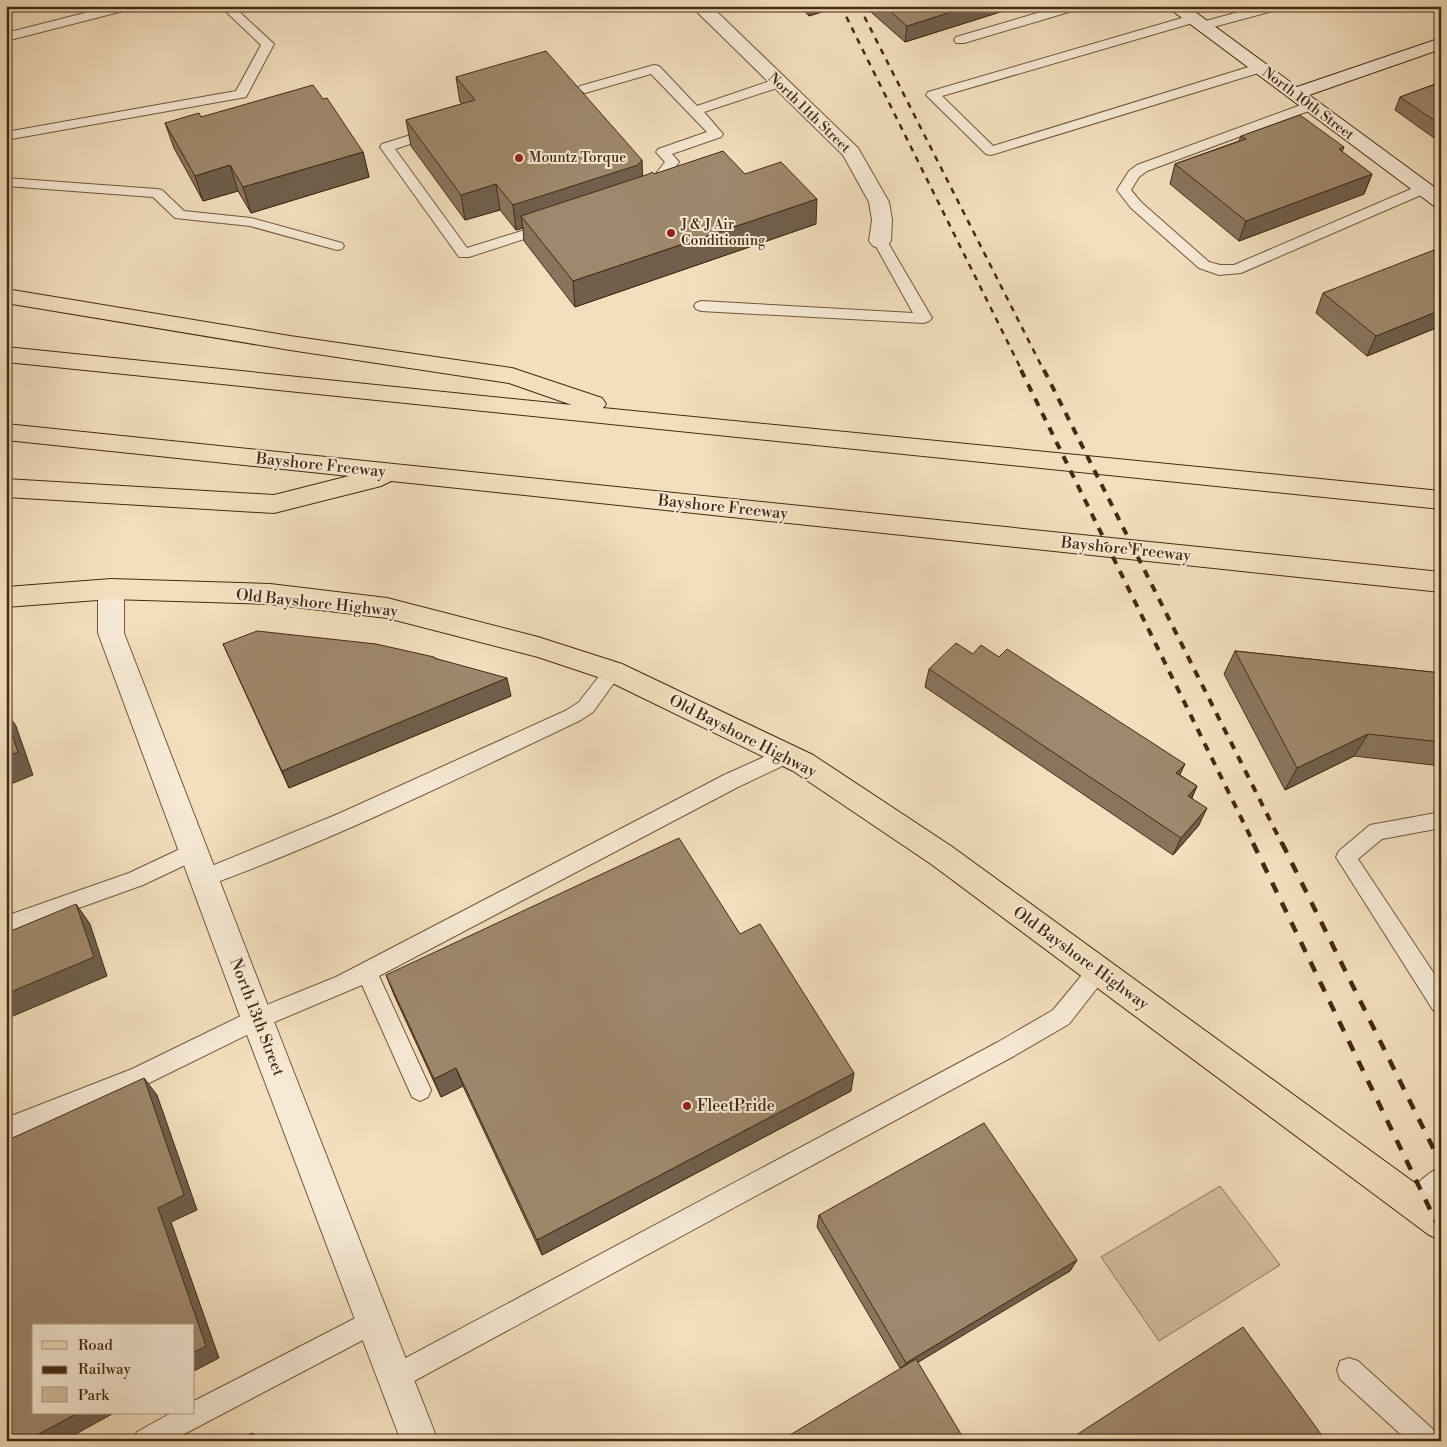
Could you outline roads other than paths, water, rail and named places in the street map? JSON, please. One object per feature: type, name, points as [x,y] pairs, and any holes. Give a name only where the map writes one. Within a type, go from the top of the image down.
[{"type":"main road","points":[[6,296],[290,343],[512,376],[641,420]]},
{"type":"main road","points":[[6,354],[1441,500]]},
{"type":"main road","name":"Bayshore Freeway","points":[[6,432],[1441,582]]},
{"type":"main road","points":[[6,488],[274,504],[399,473]]},
{"type":"main road","name":"Old Bayshore Highway","points":[[6,597],[111,589],[270,594],[387,608],[538,647],[613,671],[804,763],[941,855],[1441,1223]]},
{"type":"street","name":"North 11th Street","points":[[700,6],[851,152],[880,202],[882,220],[880,241]]},
{"type":"street","name":"North 10th Street","points":[[1175,6],[1441,202]]},
{"type":"street","points":[[1302,100],[1441,43]]},
{"type":"street","name":"North 13th Street","points":[[111,589],[111,633],[257,1019],[420,1441]]},
{"type":"lane","points":[[6,37],[127,6]]},
{"type":"lane","points":[[6,136],[242,94],[268,44],[226,6]]},
{"type":"lane","points":[[960,40],[1076,6]]},
{"type":"lane","points":[[1260,68],[991,151],[933,95],[1197,22],[1276,6]]},
{"type":"lane","points":[[585,89],[654,69],[716,134],[663,152],[672,162],[645,195],[636,198]]},
{"type":"lane","points":[[695,111],[778,83]]},
{"type":"lane","points":[[1302,100],[1142,168],[1134,174],[1124,190],[1136,205],[1204,265],[1219,270],[1236,270],[1423,189]]},
{"type":"lane","points":[[444,128],[387,147],[464,254],[564,222]]},
{"type":"lane","points":[[6,182],[157,193],[180,215],[251,222],[338,246]]},
{"type":"lane","points":[[700,306],[924,318],[880,241]]},
{"type":"lane","points":[[6,925],[136,879],[275,851],[350,819],[574,715],[586,707],[613,671]]},
{"type":"lane","points":[[6,1129],[139,1077],[257,1019],[343,984],[731,781],[786,755]]},
{"type":"lane","points":[[1440,998],[1346,857],[1377,831],[1441,820]]},
{"type":"lane","points":[[366,971],[420,1090]]},
{"type":"lane","points":[[396,1377],[1044,1027],[1061,1017],[1098,971]]},
{"type":"lane","points":[[1415,1204],[1441,1178]]},
{"type":"lane","points":[[195,1414],[374,1321]]},
{"type":"lane","points":[[1349,1370],[1428,1441]]},
{"type":"lane","points":[[146,1441],[194,1414]]},
{"type":"railway","points":[[841,6],[1022,371]]},
{"type":"railway","points":[[859,6],[1044,371]]},
{"type":"railway","points":[[1021,370],[1254,844]]},
{"type":"railway","points":[[1044,370],[1282,844]]},
{"type":"railway","points":[[1253,843],[1441,1232]]},
{"type":"railway","points":[[1282,843],[1441,1164]]},
{"type":"place","name":"Mountz Torque","points":[[519,158]]},
{"type":"place","name":"J & J Air Conditioning","points":[[671,233]]},
{"type":"place","name":"FleetPride","points":[[687,1106]]}]
